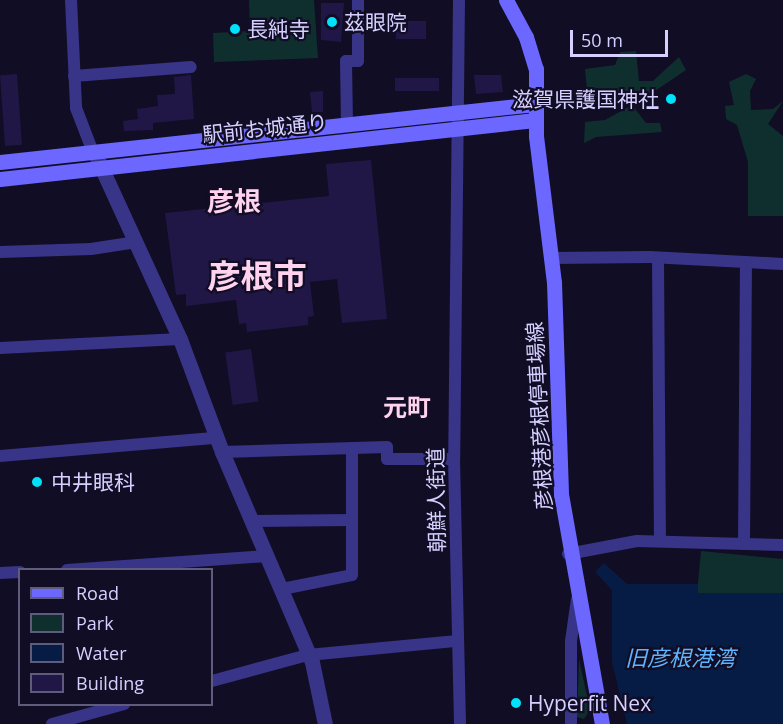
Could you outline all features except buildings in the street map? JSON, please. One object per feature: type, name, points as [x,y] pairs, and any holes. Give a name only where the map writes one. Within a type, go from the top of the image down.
[{"type":"main road","name":"彦根港彦根停車場線","points":[[509,1],[536,69],[535,120],[550,258],[568,554],[602,724]]},
{"type":"main road","name":"駅前お城通り","points":[[0,162],[535,104]]},
{"type":"main road","name":"駅前お城通り","points":[[0,179],[535,120]]},
{"type":"street","points":[[71,0],[74,76],[80,125],[102,167],[180,339],[219,445],[282,589],[308,655],[325,724]]},
{"type":"street","points":[[347,124],[346,61],[357,61],[358,0]]},
{"type":"street","name":"朝鮮人街道","points":[[459,0],[454,459],[460,724]]},
{"type":"street","points":[[74,76],[191,67]]},
{"type":"street","points":[[0,252],[91,249],[136,242]]},
{"type":"street","points":[[550,258],[783,264]]},
{"type":"street","points":[[658,260],[660,541]]},
{"type":"street","points":[[744,544],[746,262]]},
{"type":"street","points":[[0,348],[180,339]]},
{"type":"street","points":[[0,456],[219,445],[387,447],[387,459],[454,459]]},
{"type":"street","points":[[282,589],[352,575],[352,448]]},
{"type":"street","points":[[253,521],[351,520]]},
{"type":"street","points":[[568,554],[660,541],[783,545]]},
{"type":"street","points":[[96,568],[267,556]]},
{"type":"street","points":[[0,573],[18,572]]},
{"type":"street","points":[[571,724],[571,641],[577,598]]},
{"type":"street","points":[[213,681],[308,655],[457,641]]},
{"type":"street","points":[[52,724],[120,706]]},
{"type":"green space","points":[[249,0],[314,0],[318,58],[214,62],[213,33],[250,31]]},
{"type":"green space","points":[[636,51],[639,81],[653,81],[679,57],[686,70],[649,95],[588,100],[585,69],[615,65],[620,52]]},
{"type":"green space","points":[[746,74],[756,79],[750,91],[751,110],[773,109],[783,101],[768,124],[783,136],[783,216],[748,216],[748,162],[737,125],[726,119],[725,106],[734,105],[729,82]]},
{"type":"green space","points":[[632,105],[646,123],[660,123],[662,132],[596,137],[584,143],[585,122],[605,120]]},
{"type":"green space","points":[[701,551],[783,559],[783,593],[697,593]]},
{"type":"green space","points":[[579,659],[590,710],[584,719],[577,717]]},
{"type":"water","name":"旧彦根港湾","points":[[604,563],[627,584],[698,584],[698,593],[783,593],[783,724],[627,724],[612,662],[612,590],[595,572]]},
{"type":"place","name":"茲眼院","points":[[332,22]]},
{"type":"place","name":"長純寺","points":[[235,29]]},
{"type":"place","name":"滋賀県護国神社","points":[[671,99]]},
{"type":"place","name":"中井眼科","points":[[37,482]]},
{"type":"place","name":"Hyperfit Nex","points":[[516,703]]},
{"type":"district","name":"彦根","points":[[234,201]]},
{"type":"district","name":"彦根市","points":[[257,276]]},
{"type":"district","name":"元町","points":[[407,407]]}]
